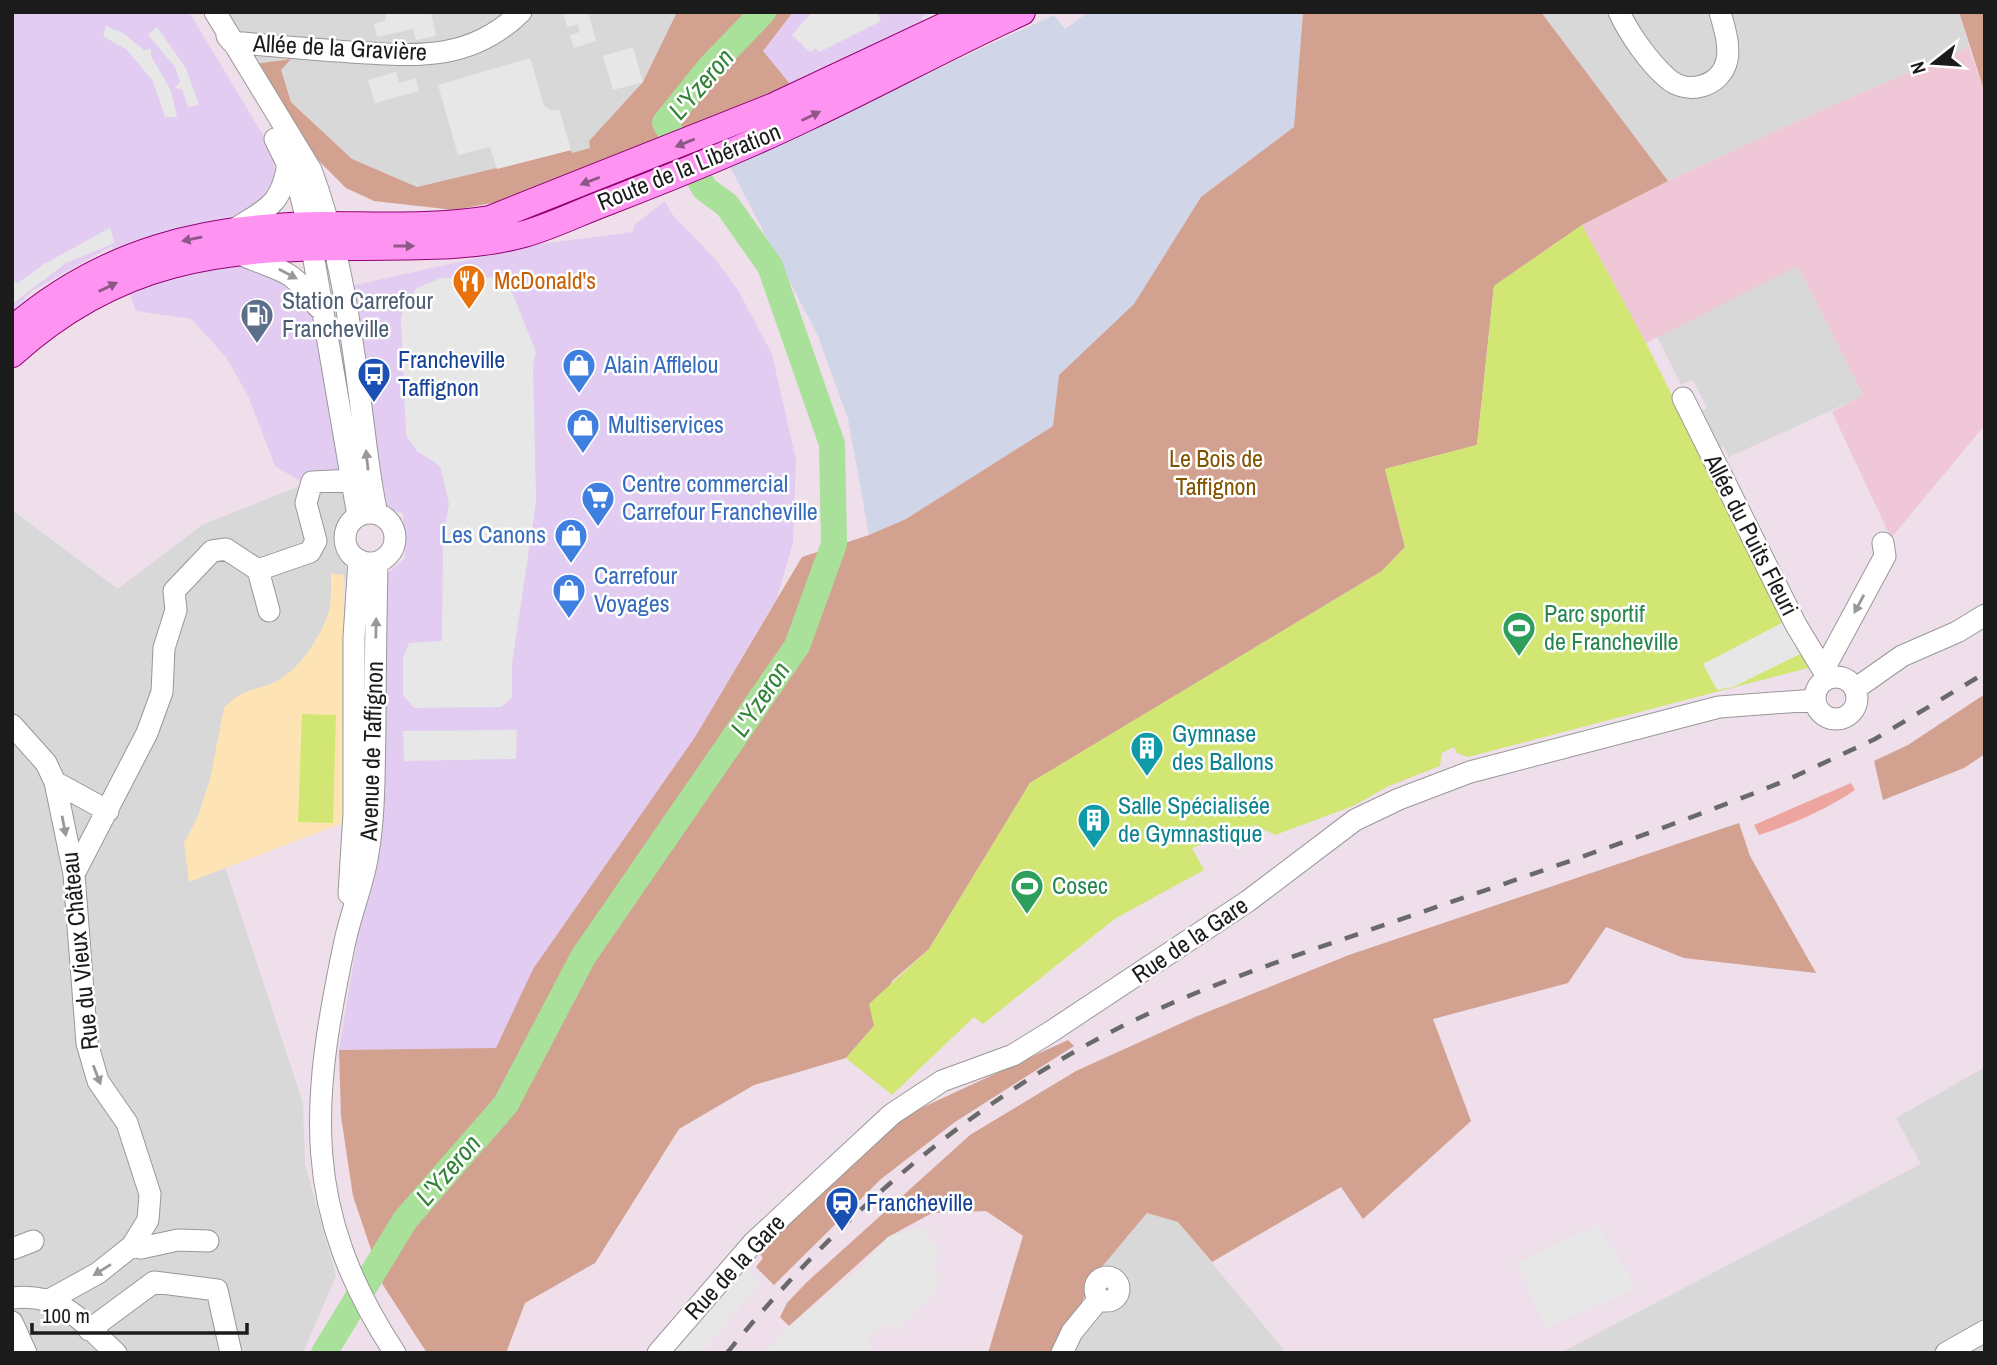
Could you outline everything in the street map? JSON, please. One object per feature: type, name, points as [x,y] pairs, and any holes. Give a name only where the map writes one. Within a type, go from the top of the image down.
[{"type":"main road","name":"Route de la Libération","points":[[322,236],[458,246],[525,234],[661,182],[721,142],[859,68],[974,12]]},
{"type":"main road","name":"Route de la Libération","points":[[322,236],[456,225],[490,219],[653,156],[721,142],[808,118],[941,48],[1022,12]]},
{"type":"main road","points":[[12,329],[44,302],[106,266],[165,245],[322,236]]},
{"type":"main road","points":[[12,354],[43,326],[79,301],[115,283],[234,242]]},
{"type":"street","points":[[206,12],[232,42]]},
{"type":"street","points":[[206,12],[288,159],[322,236]]},
{"type":"street","points":[[215,12],[311,170],[322,236]]},
{"type":"street","name":"Allée de la Gravière","points":[[232,42],[422,56],[480,42],[502,30],[521,12]]},
{"type":"street","points":[[1619,12],[1625,25],[1667,78],[1680,86],[1694,88],[1711,84],[1722,73],[1727,59],[1727,42],[1720,12]]},
{"type":"street","points":[[288,159],[285,186],[280,197],[234,242],[300,281],[323,314]]},
{"type":"street","name":"Avenue de Taffignon","points":[[322,236],[323,314],[353,480],[368,515]]},
{"type":"street","name":"Avenue de Taffignon","points":[[322,236],[361,406],[369,480],[368,515]]},
{"type":"street","name":"Allée du Puits Fleuri","points":[[1682,398],[1796,625],[1826,673]]},
{"type":"street","points":[[258,570],[310,552],[316,541],[306,503],[312,482],[353,480]]},
{"type":"street","name":"Avenue de Taffignon","points":[[368,515],[389,522],[395,535],[392,549],[368,561],[348,550],[345,534],[347,527],[368,515]]},
{"type":"street","points":[[1826,673],[1846,680],[1855,689],[1854,708],[1838,719],[1820,712],[1815,700],[1818,687],[1885,556],[1884,543]]},
{"type":"street","points":[[74,874],[148,733],[162,692],[164,648],[176,610],[174,591],[212,551],[226,548],[258,570],[269,611]]},
{"type":"street","name":"Avenue de Taffignon","points":[[368,561],[354,637],[354,814],[346,938],[327,1034],[319,1104],[321,1166],[339,1244],[370,1315],[395,1353]]},
{"type":"street","points":[[1855,689],[1902,656],[1957,632],[1985,615]]},
{"type":"street","name":"Rue de la Gare","points":[[658,1353],[752,1243],[891,1114],[942,1081],[1013,1055],[1031,1044],[1248,901],[1355,820],[1422,789],[1496,765],[1719,707],[1815,700]]},
{"type":"street","name":"Rue du Vieux Château","points":[[12,725],[47,763],[55,782],[74,874],[80,992],[87,1043],[98,1081],[127,1123],[150,1194],[148,1220],[132,1246],[99,1273],[51,1299]]},
{"type":"street","points":[[55,782],[108,811]]},
{"type":"street","points":[[132,1246],[141,1248],[178,1240],[208,1241]]},
{"type":"street","points":[[12,1249],[33,1241]]},
{"type":"street","points":[[89,1330],[154,1282],[217,1290],[230,1353]]},
{"type":"street","points":[[12,1298],[31,1296],[51,1299],[116,1353]]},
{"type":"street","points":[[1062,1353],[1072,1332],[1099,1298]]},
{"type":"street","points":[[12,1322],[26,1353]]},
{"type":"street","points":[[1946,1353],[1985,1331]]},
{"type":"shaded area","name":"Centre commercial Carrefour Francheville","points":[[12,12],[189,12],[272,150],[289,277],[306,296],[540,244],[633,232],[634,225],[665,201],[671,213],[715,259],[738,290],[772,354],[796,460],[793,543],[777,598],[695,737],[533,969],[496,1049],[339,1050],[379,811],[386,575],[405,558],[403,513],[367,505],[344,485],[305,484],[275,466],[249,398],[226,357],[191,319],[136,311],[112,246],[32,291],[12,312]]},
{"type":"shaded area","points":[[212,12],[677,12],[643,82],[589,141],[591,148],[572,154],[570,150],[417,187],[352,159],[291,101],[280,70],[290,59],[254,64]]},
{"type":"shaded area","points":[[386,12],[431,12],[436,36],[416,40],[413,29],[377,37],[374,24],[385,21]]},
{"type":"shaded area","points":[[563,12],[588,12],[596,41],[574,48],[570,35],[580,32],[578,24],[567,27]]},
{"type":"shaded area","points":[[793,12],[932,12],[922,17],[925,24],[790,84],[762,51]]},
{"type":"shaded area","points":[[812,12],[876,12],[881,21],[819,52],[816,48],[810,52],[792,35]]},
{"type":"shaded area","points":[[1088,12],[1303,12],[1294,127],[1201,197],[1134,304],[1059,375],[1053,426],[906,519],[869,535],[848,419],[818,336],[729,165],[1054,15],[1065,29]]},
{"type":"shaded area","points":[[1541,12],[1959,12],[1969,47],[1817,112],[1668,181]]},
{"type":"shaded area","points":[[106,26],[123,33],[144,50],[151,49],[151,56],[171,91],[177,117],[165,117],[153,81],[127,50],[103,36]]},
{"type":"shaded area","points":[[157,27],[186,68],[199,105],[188,107],[182,89],[175,88],[180,82],[175,67],[148,35]]},
{"type":"shaded area","points":[[633,47],[643,82],[613,90],[603,56]]},
{"type":"shaded area","points":[[1969,47],[1985,93],[1985,425],[1891,538],[1832,412],[1863,395],[1798,266],[1646,343],[1582,225],[1668,181],[1817,112]]},
{"type":"shaded area","points":[[530,58],[544,106],[552,111],[559,109],[571,150],[497,169],[490,147],[458,155],[438,85]]},
{"type":"shaded area","points":[[396,72],[399,83],[416,78],[419,91],[375,103],[368,80]]},
{"type":"shaded area","points":[[110,228],[115,243],[66,263],[12,304],[12,280],[18,283],[44,264]]},
{"type":"shaded area","points":[[1798,266],[1863,396],[1729,457],[1723,446],[1716,449],[1698,413],[1707,408],[1693,380],[1681,385],[1657,336]]},
{"type":"shaded area","points":[[506,277],[536,352],[533,365],[536,501],[512,665],[512,698],[501,707],[414,708],[403,695],[403,657],[409,643],[442,641],[443,538],[449,504],[440,466],[417,451],[406,435],[401,319],[405,303],[417,288],[441,278]]},
{"type":"shaded area","points":[[305,484],[344,485],[349,512],[337,533],[347,572],[335,614],[205,806],[303,1103],[305,1164],[336,1276],[303,1353],[12,1353],[12,510],[118,589],[202,525]]},
{"type":"shaded area","points":[[331,573],[344,575],[346,760],[343,823],[189,882],[184,843],[198,816],[210,779],[224,708],[238,696],[286,676],[302,660],[316,641],[329,611]]},
{"type":"shaded area","points":[[1784,622],[1800,654],[1733,687],[1717,690],[1703,664]]},
{"type":"shaded area","points":[[517,730],[516,759],[404,761],[403,731]]},
{"type":"shaded area","points":[[1851,783],[1855,790],[1796,821],[1759,835],[1754,825]]},
{"type":"shaded area","points":[[1985,1067],[1985,1353],[1560,1353],[1921,1164],[1896,1118]]},
{"type":"shaded area","points":[[1147,1213],[1178,1222],[1284,1350],[1280,1353],[1057,1353],[1095,1275]]},
{"type":"shaded area","points":[[1597,1225],[1630,1276],[1633,1290],[1546,1328],[1516,1263]]},
{"type":"shaded area","points":[[913,1229],[931,1230],[927,1240],[936,1244],[939,1254],[934,1271],[943,1276],[931,1297],[897,1329],[888,1323],[867,1338],[873,1347],[866,1353],[764,1353],[789,1326],[862,1268],[888,1237]]},
{"type":"shaded area","points":[[739,1261],[762,1283],[700,1353],[659,1353]]},
{"type":"green space","points":[[677,12],[793,12],[763,51],[790,84],[519,198],[454,210],[374,201],[346,188],[311,153],[254,64],[291,59],[281,70],[291,102],[352,159],[417,187],[571,150],[572,153],[590,148],[589,141],[643,82]]},
{"type":"green space","name":"Le Bois de Taffignon","points":[[1303,12],[1541,12],[1668,181],[1582,225],[1494,286],[1477,445],[1385,469],[1405,547],[1382,571],[1030,783],[929,949],[892,981],[874,1026],[846,1058],[754,1085],[679,1129],[595,1263],[525,1303],[506,1353],[427,1353],[383,1285],[353,1196],[341,1116],[339,1050],[496,1048],[533,969],[695,737],[802,557],[869,535],[906,519],[1053,426],[1059,375],[1134,304],[1201,197],[1294,127]]},
{"type":"green space","points":[[1959,12],[1985,12],[1985,93]]},
{"type":"green space","name":"Parc sportif de Francheville","points":[[1582,225],[1646,343],[1808,668],[1468,757],[1457,753],[1454,747],[1442,753],[1440,766],[1389,786],[1353,806],[1275,835],[1255,825],[1192,848],[1204,870],[1116,918],[983,1024],[974,1017],[892,1095],[846,1058],[874,1026],[869,1004],[929,949],[1030,783],[1382,571],[1405,547],[1385,469],[1477,445],[1494,286]]},
{"type":"green space","points":[[1985,694],[1985,754],[1964,768],[1883,800],[1874,761],[1908,745]]},
{"type":"green space","points":[[302,714],[336,715],[333,823],[298,822]]},
{"type":"green space","points":[[1739,823],[1750,856],[1816,973],[1684,958],[1606,927],[1568,983],[1433,1019],[1471,1121],[1363,1219],[1341,1187],[1212,1262],[1178,1222],[1147,1213],[1095,1275],[1057,1353],[988,1353],[1023,1236],[986,1211],[932,1213],[888,1237],[789,1326],[780,1317],[787,1303],[807,1282],[970,1135],[1076,1071],[1195,1017],[1349,955]]},
{"type":"green space","points":[[1068,1040],[1074,1046],[955,1122],[881,1179],[774,1285],[756,1267],[763,1258],[757,1250],[893,1121]]},
{"type":"waterway","name":"L'Yzeron","points":[[324,1353],[405,1220],[506,1104],[583,957],[797,646],[834,544],[832,444],[770,266],[727,205],[705,189],[665,123],[710,67],[763,12]]},
{"type":"railway","points":[[727,1353],[767,1305],[810,1260],[901,1174],[1000,1098],[1107,1034],[1234,978],[1630,840],[1787,780],[1875,739],[1985,673]]},
{"type":"place","name":"McDonald's","points":[[469,311]]},
{"type":"place","name":"Station Carrefour Francheville","points":[[257,345]]},
{"type":"place","name":"Alain Afflelou","points":[[579,395]]},
{"type":"place","name":"Francheville Taffignon","points":[[374,404]]},
{"type":"place","name":"Multiservices","points":[[583,455]]},
{"type":"place","name":"Centre commercial Carrefour Francheville","points":[[598,528]]},
{"type":"place","name":"Les Canons","points":[[571,565]]},
{"type":"place","name":"Carrefour Voyages","points":[[569,620]]},
{"type":"place","name":"Parc sportif de Francheville","points":[[1519,658]]},
{"type":"place","name":"Gymnase des Ballons","points":[[1147,778]]},
{"type":"place","name":"Salle Spécialisée de Gymnastique","points":[[1094,850]]},
{"type":"place","name":"Cosec","points":[[1027,916]]},
{"type":"place","name":"Francheville","points":[[842,1233]]}]
